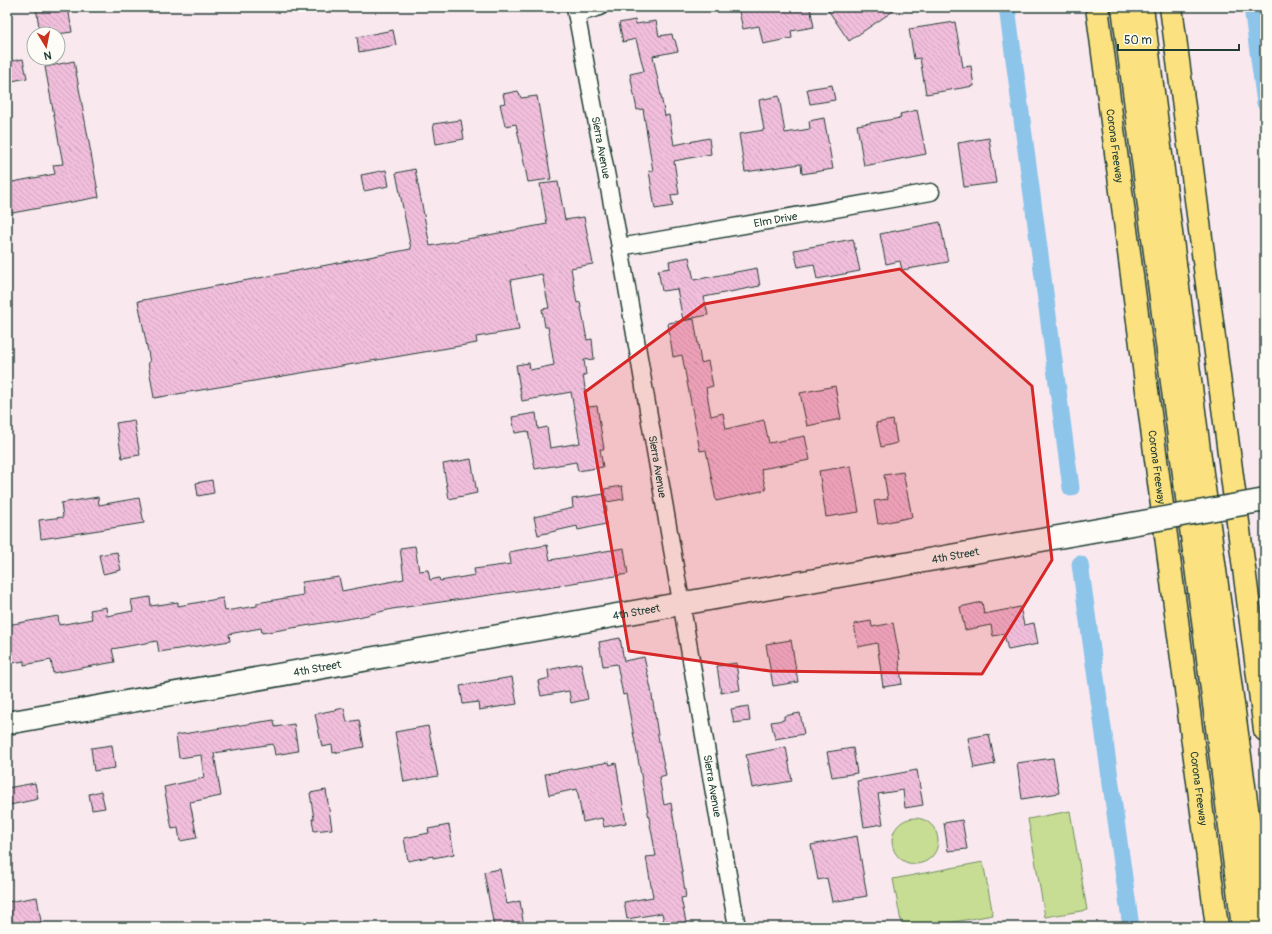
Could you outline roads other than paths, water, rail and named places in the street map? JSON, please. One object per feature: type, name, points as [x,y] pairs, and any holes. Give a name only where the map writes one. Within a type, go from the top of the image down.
[{"type":"highway","name":"Corona Freeway","points":[[1098,7],[1217,927]]},
{"type":"highway","points":[[1123,7],[1243,927]]},
{"type":"highway","points":[[1142,7],[1203,481],[1263,927]]},
{"type":"highway","points":[[1171,7],[1265,730]]},
{"type":"street","points":[[575,10],[600,7]]},
{"type":"street","name":"Sierra Avenue","points":[[575,10],[620,247],[738,927]]},
{"type":"street","name":"Elm Drive","points":[[620,247],[931,192]]},
{"type":"street","name":"4th Street","points":[[7,723],[1265,500]]},
{"type":"waterway","points":[[1007,7],[1071,488]]},
{"type":"waterway","points":[[1252,7],[1265,103]]},
{"type":"waterway","points":[[1080,564],[1131,927]]}]
